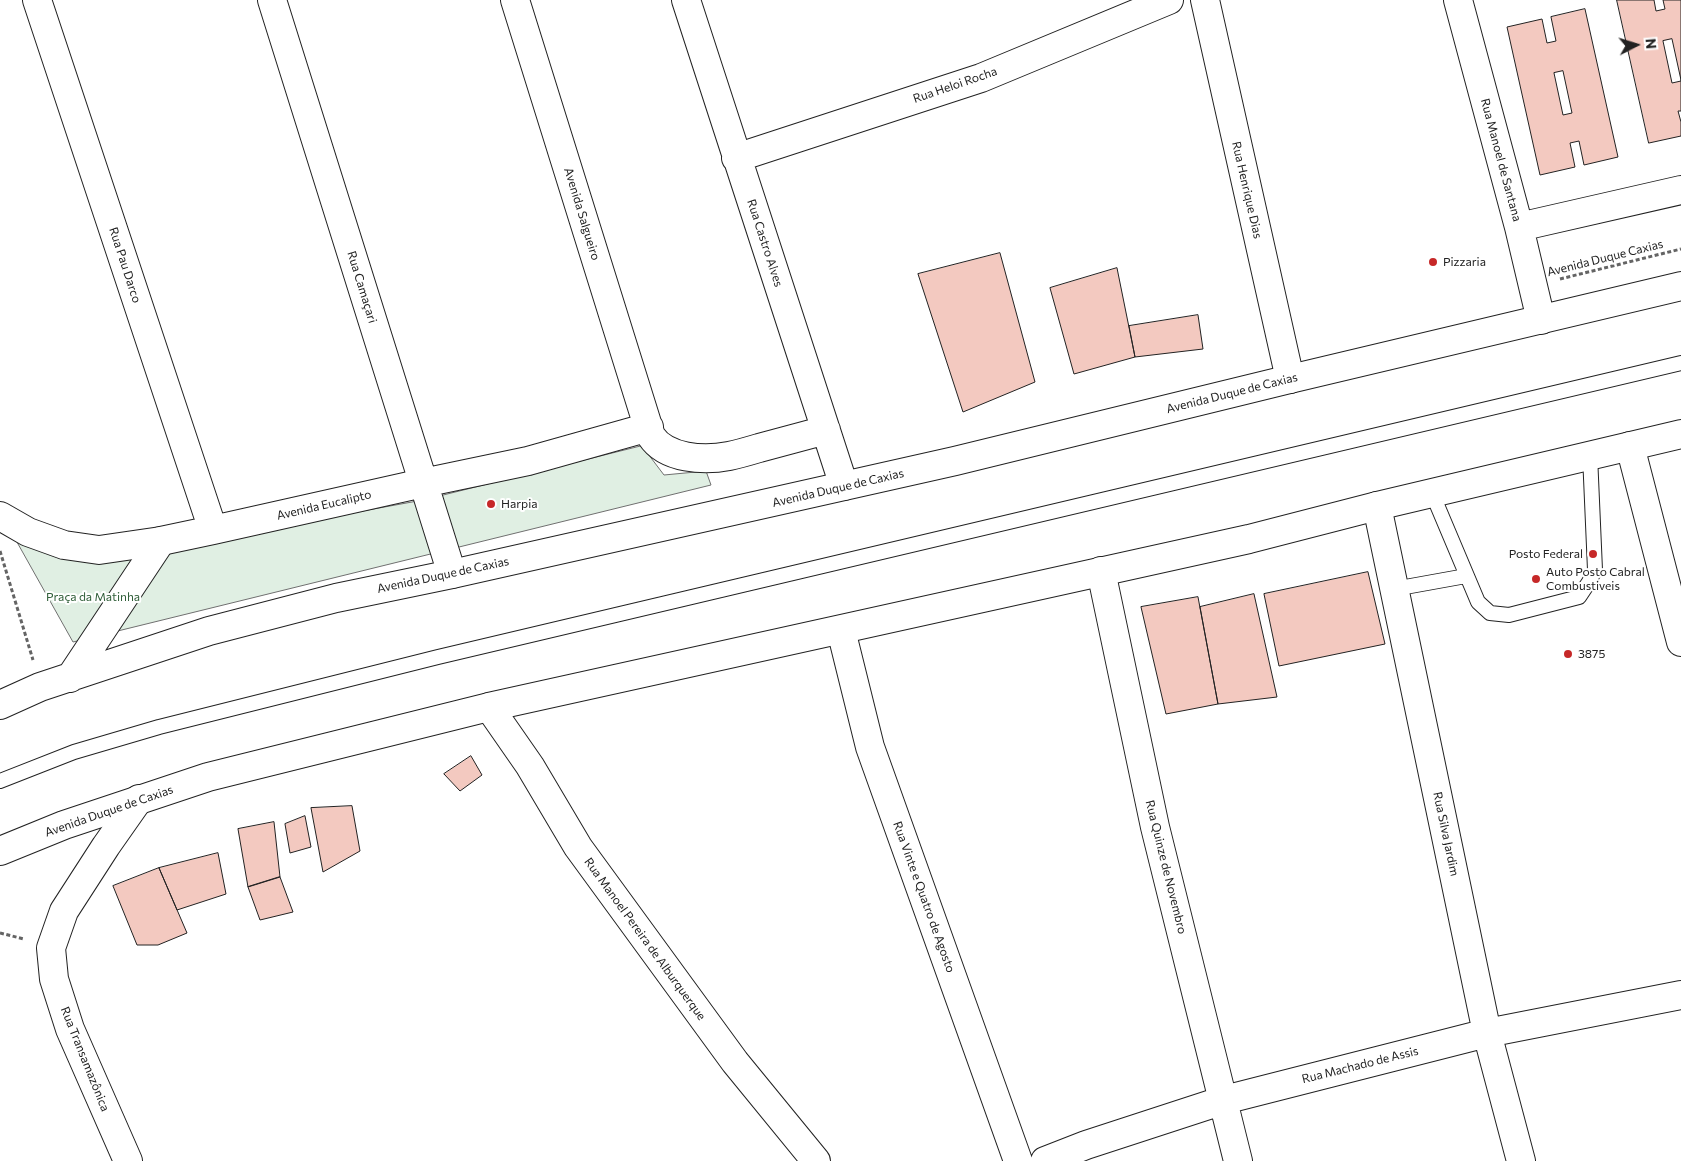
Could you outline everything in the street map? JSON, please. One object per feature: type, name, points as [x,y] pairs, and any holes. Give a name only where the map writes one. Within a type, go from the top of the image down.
[{"type":"main road","name":"Rua Pau Darco","points":[[38,0],[213,530]]},
{"type":"main road","name":"Rua Camaçari","points":[[272,0],[452,574]]},
{"type":"main road","name":"Avenida Salgueiro","points":[[515,0],[651,436],[657,444],[668,450],[683,455],[704,458],[729,456],[826,430]]},
{"type":"main road","name":"Rua Castro Alves","points":[[686,0],[844,486]]},
{"type":"main road","name":"Rua Heloi Rocha","points":[[736,158],[981,78],[1169,0]]},
{"type":"main road","name":"Rua Henrique Dias","points":[[1205,0],[1290,379]]},
{"type":"main road","name":"Rua Manoel de Santana","points":[[1458,0],[1519,227],[1541,320]]},
{"type":"main road","points":[[1519,227],[1681,190]]},
{"type":"main road","name":"Avenida Duque de Caxias","points":[[0,704],[40,688],[209,631],[336,598],[452,574],[955,461],[1681,286]]},
{"type":"main road","name":"Avenida Eucalipto","points":[[0,516],[28,532],[64,545],[99,550],[162,541],[528,461],[649,427]]},
{"type":"main road","name":"Avenida Duque de Caxias","points":[[0,851],[64,825],[208,777],[361,738],[489,707],[1249,539],[1377,506],[1681,434]]},
{"type":"main road","points":[[1630,446],[1681,642]]},
{"type":"main road","name":"Rua Silva Jardim","points":[[1377,506],[1487,1033],[1521,1161]]},
{"type":"main road","points":[[70,678],[162,541]]},
{"type":"main road","name":"Rua Quinze de Novembro","points":[[1101,571],[1155,827],[1238,1161]]},
{"type":"main road","name":"Rua Vinte e Quatro de Agosto","points":[[841,630],[870,747],[1018,1161]]},
{"type":"main road","name":"Rua Manoel Pereira de Alburquerque","points":[[489,707],[530,766],[578,847],[735,1062],[816,1161]]},
{"type":"main road","name":"Rua Transamazônica","points":[[128,1161],[70,1029],[54,979],[51,948],[64,911],[139,799]]},
{"type":"main road","name":"Rua Machado de Assis","points":[[1045,1161],[1086,1144],[1224,1100],[1487,1033],[1681,995]]},
{"type":"lane","points":[[0,781],[74,752],[159,727],[409,664],[1681,363]]},
{"type":"lane","points":[[1432,494],[1478,602],[1490,613],[1509,615],[1580,597],[1589,582],[1595,570],[1590,455]]},
{"type":"lane","points":[[1394,589],[1466,576]]},
{"type":"path","name":"Avenida Duque Caxias","points":[[1534,286],[1681,248]]},
{"type":"path","points":[[0,550],[40,688]]},
{"type":"green space","name":"Praça da Matinha","points":[[642,446],[664,475],[706,471],[711,485],[73,642],[13,535],[98,559],[423,500]]},
{"type":"building","points":[[1617,0],[1654,0],[1656,11],[1665,9],[1663,0],[1681,0],[1681,111],[1678,111],[1681,122],[1681,136],[1649,143]]},
{"type":"building","points":[[1585,9],[1618,157],[1584,165],[1579,141],[1570,143],[1575,167],[1540,175],[1507,27],[1542,19],[1547,43],[1556,41],[1551,17]]},
{"type":"building","points":[[1672,39],[1681,81],[1672,83],[1663,41]]},
{"type":"building","points":[[1563,71],[1572,113],[1563,115],[1554,73]]},
{"type":"building","points":[[1000,253],[1035,382],[963,412],[918,274]]},
{"type":"building","points":[[1117,268],[1135,357],[1074,374],[1050,288]]},
{"type":"building","points":[[1198,315],[1203,349],[1135,357],[1129,326]]},
{"type":"building","points":[[1368,572],[1385,644],[1279,666],[1264,594]]},
{"type":"building","points":[[1254,594],[1277,697],[1218,704],[1200,607]]},
{"type":"building","points":[[1198,597],[1218,704],[1166,714],[1141,607]]},
{"type":"building","points":[[471,756],[482,775],[460,791],[444,774]]},
{"type":"building","points":[[352,806],[360,851],[323,872],[311,808]]},
{"type":"building","points":[[305,816],[311,847],[290,853],[285,824]]},
{"type":"building","points":[[274,822],[280,877],[248,887],[238,829]]},
{"type":"building","points":[[218,853],[226,894],[177,910],[159,868]]},
{"type":"building","points":[[159,868],[187,933],[158,945],[137,945],[113,886]]},
{"type":"building","points":[[280,877],[293,912],[260,920],[248,887]]},
{"type":"place","name":"Pizzaria","points":[[1433,262]]},
{"type":"place","name":"Harpia","points":[[491,504]]},
{"type":"place","name":"Posto Federal","points":[[1593,554]]},
{"type":"place","name":"Auto Posto Cabral Combustiveis","points":[[1536,579]]},
{"type":"place","name":"3875","points":[[1568,654]]}]
